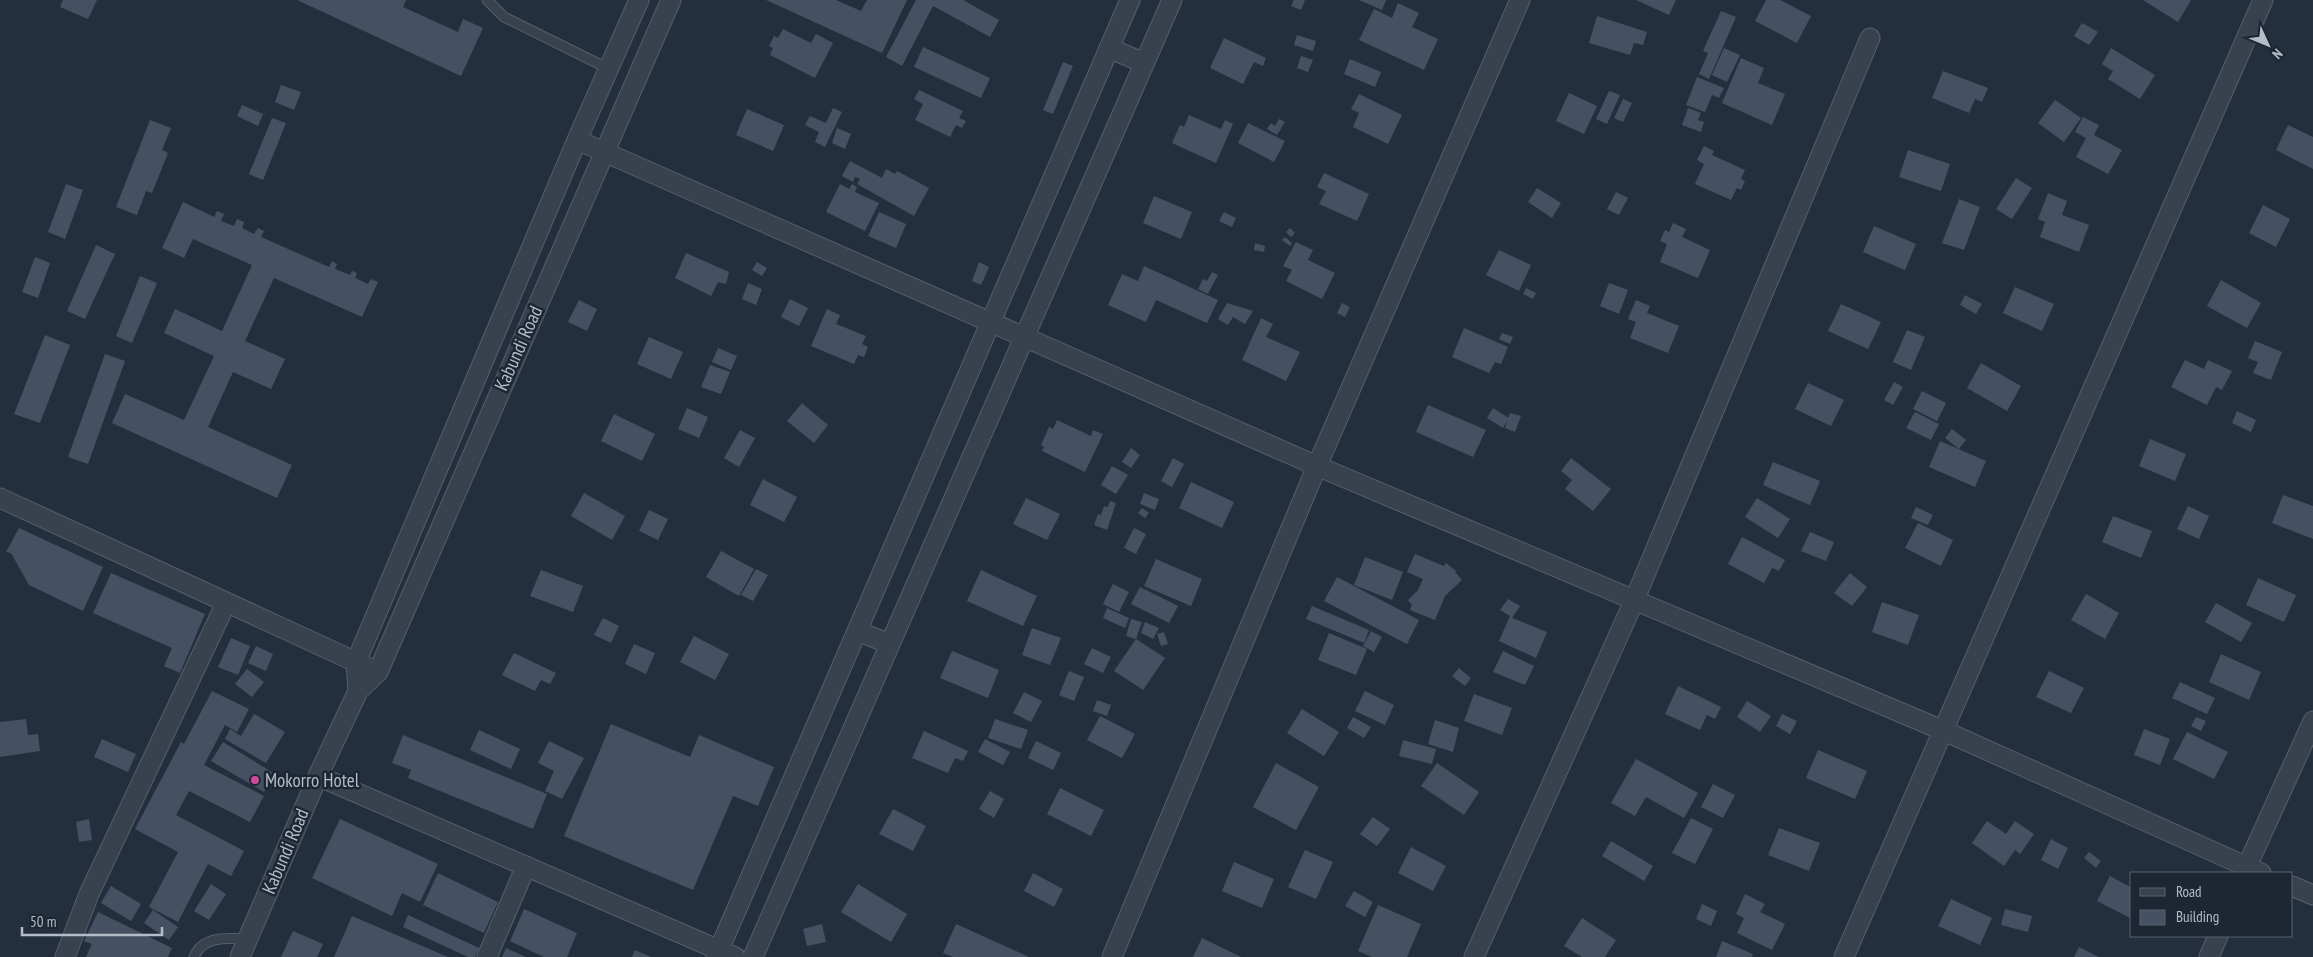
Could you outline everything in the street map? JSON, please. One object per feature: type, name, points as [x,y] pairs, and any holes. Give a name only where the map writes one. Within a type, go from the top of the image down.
[{"type":"street","name":"Kabundi Road","points":[[358,691],[356,662],[577,140],[639,0]]},
{"type":"street","name":"Kabundi Road","points":[[240,957],[318,776],[358,691],[378,672],[671,0]]},
{"type":"street","points":[[318,776],[526,866],[723,955],[857,631],[1130,0]]},
{"type":"street","points":[[753,957],[1172,0]]},
{"type":"street","points":[[1112,957],[1316,466],[1520,0]]},
{"type":"street","points":[[1844,957],[2263,0]]},
{"type":"street","points":[[1474,957],[1634,601],[1870,38]]},
{"type":"street","points":[[1109,48],[1144,63]]},
{"type":"street","points":[[577,140],[1316,466],[1942,730],[2251,871],[2313,721]]},
{"type":"street","points":[[0,498],[378,672]]},
{"type":"street","points":[[65,957],[89,894],[226,603]]},
{"type":"street","points":[[857,631],[890,644]]},
{"type":"street","points":[[487,957],[526,866]]},
{"type":"street","points":[[2293,886],[2313,896]]},
{"type":"street","points":[[2209,957],[2218,937]]},
{"type":"lane","points":[[487,0],[504,17],[609,68]]},
{"type":"lane","points":[[194,957],[197,951],[217,938],[247,939]]},
{"type":"building","points":[[63,0],[97,0],[88,19],[60,7]]},
{"type":"building","points":[[297,0],[406,0],[403,7],[458,32],[463,19],[483,28],[461,76]]},
{"type":"building","points":[[766,0],[836,0],[861,11],[867,0],[907,0],[882,53]]},
{"type":"building","points":[[916,0],[963,0],[999,20],[990,37],[933,6],[902,66],[886,57]]},
{"type":"building","points":[[1294,0],[1305,0],[1301,10],[1291,6]]},
{"type":"building","points":[[1359,0],[1386,0],[1382,10]]},
{"type":"building","points":[[1636,0],[1676,0],[1669,15]]},
{"type":"building","points":[[1766,0],[1780,0],[1811,16],[1797,43],[1755,21]]},
{"type":"building","points":[[2143,0],[2191,0],[2178,22]]},
{"type":"building","points":[[1398,3],[1419,13],[1412,27],[1438,39],[1424,70],[1359,40],[1374,9],[1392,18]]},
{"type":"building","points":[[1721,11],[1736,17],[1709,79],[1699,74],[1708,53],[1703,51]]},
{"type":"building","points":[[1597,16],[1647,32],[1643,45],[1634,43],[1630,55],[1589,43]]},
{"type":"building","points":[[2082,23],[2098,32],[2089,45],[2074,36]]},
{"type":"building","points":[[783,29],[811,43],[816,34],[833,43],[815,78],[770,55],[773,48],[769,46],[774,36],[778,38]]},
{"type":"building","points":[[1297,35],[1316,41],[1313,51],[1294,45]]},
{"type":"building","points":[[1224,38],[1266,58],[1263,66],[1254,62],[1243,84],[1210,68]]},
{"type":"building","points":[[923,47],[990,78],[981,98],[914,67]]},
{"type":"building","points":[[1724,48],[1740,55],[1727,82],[1712,75]]},
{"type":"building","points":[[2111,48],[2155,75],[2140,99],[2108,79],[2113,71],[2102,64]]},
{"type":"building","points":[[1301,56],[1313,60],[1308,72],[1297,68]]},
{"type":"building","points":[[1741,58],[1764,68],[1758,83],[1785,94],[1772,125],[1722,103]]},
{"type":"building","points":[[1350,59],[1381,72],[1375,87],[1344,74]]},
{"type":"building","points":[[1063,62],[1073,66],[1053,114],[1043,110]]},
{"type":"building","points":[[1943,71],[1988,88],[1982,102],[1975,99],[1969,113],[1932,98]]},
{"type":"building","points":[[1697,77],[1724,88],[1719,98],[1712,95],[1705,112],[1686,105]]},
{"type":"building","points":[[281,85],[301,92],[294,110],[275,102]]},
{"type":"building","points":[[919,90],[963,111],[959,118],[966,121],[962,128],[956,125],[950,137],[915,120],[923,104],[914,99]]},
{"type":"building","points":[[1609,91],[1620,95],[1607,124],[1596,119]]},
{"type":"building","points":[[1569,93],[1597,106],[1584,134],[1556,121]]},
{"type":"building","points":[[1359,94],[1402,115],[1388,144],[1353,127],[1359,113],[1351,109]]},
{"type":"building","points":[[1623,99],[1632,103],[1623,122],[1614,118]]},
{"type":"building","points":[[2055,100],[2081,118],[2064,142],[2038,123]]},
{"type":"building","points":[[242,105],[263,114],[258,126],[237,116]]},
{"type":"building","points":[[833,108],[842,112],[825,147],[815,142],[819,132],[805,125],[810,116],[826,123]]},
{"type":"building","points":[[1688,108],[1701,113],[1698,120],[1704,122],[1701,132],[1682,125]]},
{"type":"building","points":[[747,109],[784,125],[773,151],[736,135]]},
{"type":"building","points":[[1189,115],[1221,129],[1225,120],[1233,124],[1216,163],[1172,143],[1180,125],[1184,127]]},
{"type":"building","points":[[2083,117],[2099,125],[2094,135],[2122,150],[2108,174],[2076,157],[2086,138],[2075,132]]},
{"type":"building","points":[[272,118],[286,123],[263,180],[249,174]]},
{"type":"building","points":[[1279,119],[1285,122],[1277,135],[1267,129],[1271,123],[1275,126]]},
{"type":"building","points":[[150,120],[171,128],[162,150],[168,153],[152,193],[146,191],[137,215],[116,207]]},
{"type":"building","points":[[1248,123],[1285,141],[1274,162],[1238,143]]},
{"type":"building","points":[[2288,125],[2313,137],[2313,169],[2276,150]]},
{"type":"building","points":[[837,128],[851,134],[845,149],[832,143]]},
{"type":"building","points":[[1704,146],[1714,151],[1712,155],[1745,170],[1741,179],[1745,181],[1741,190],[1737,188],[1731,200],[1695,184],[1704,164],[1697,160]]},
{"type":"building","points":[[1908,150],[1950,164],[1941,191],[1899,177]]},
{"type":"building","points":[[850,161],[882,178],[886,169],[895,174],[897,171],[929,188],[914,216],[857,184],[860,179],[855,177],[853,182],[842,176]]},
{"type":"building","points":[[1324,173],[1369,194],[1357,221],[1319,204],[1326,191],[1317,187]]},
{"type":"building","points":[[2016,178],[2032,188],[2012,219],[1996,209]]},
{"type":"building","points":[[66,184],[83,190],[65,239],[48,232]]},
{"type":"building","points":[[840,184],[849,189],[852,184],[857,187],[855,192],[879,203],[865,231],[826,212]]},
{"type":"building","points":[[1537,188],[1561,203],[1552,218],[1528,202]]},
{"type":"building","points":[[1616,192],[1628,198],[1619,215],[1607,209]]},
{"type":"building","points":[[2048,193],[2067,201],[2062,215],[2089,225],[2079,252],[2040,237],[2045,222],[2038,219]]},
{"type":"building","points":[[1154,196],[1192,212],[1181,239],[1143,223]]},
{"type":"building","points":[[1959,199],[1980,207],[1964,250],[1942,243]]},
{"type":"building","points":[[183,202],[214,217],[217,211],[224,214],[221,221],[234,226],[237,219],[244,222],[242,228],[254,234],[258,228],[264,231],[261,237],[329,267],[332,261],[337,264],[335,269],[350,275],[352,271],[357,273],[355,278],[368,284],[371,279],[378,282],[362,317],[274,278],[245,341],[285,359],[271,389],[233,372],[208,427],[292,465],[277,498],[112,423],[125,394],[184,420],[214,356],[164,333],[175,309],[222,331],[252,265],[193,239],[184,258],[162,248]]},
{"type":"building","points":[[2263,205],[2290,219],[2276,247],[2249,233]]},
{"type":"building","points":[[879,212],[906,224],[896,248],[868,236]]},
{"type":"building","points":[[1224,212],[1236,218],[1232,227],[1219,221]]},
{"type":"building","points":[[1673,223],[1686,229],[1682,237],[1710,250],[1698,278],[1660,262],[1667,244],[1660,241],[1665,230],[1669,232]]},
{"type":"building","points":[[1874,226],[1916,244],[1905,270],[1863,252]]},
{"type":"building","points":[[1290,228],[1295,233],[1291,237],[1286,232]]},
{"type":"building","points":[[1285,237],[1292,243],[1290,246],[1282,240]]},
{"type":"building","points":[[1296,242],[1313,250],[1308,260],[1335,273],[1322,299],[1286,281],[1292,270],[1283,266]]},
{"type":"building","points":[[1255,243],[1265,246],[1264,252],[1254,250]]},
{"type":"building","points":[[96,245],[115,254],[85,319],[67,311]]},
{"type":"building","points":[[1499,250],[1531,265],[1519,291],[1486,275]]},
{"type":"building","points":[[686,253],[729,272],[726,284],[718,282],[711,296],[675,278]]},
{"type":"building","points":[[35,257],[50,263],[38,298],[22,292]]},
{"type":"building","points":[[757,262],[767,268],[762,276],[752,270]]},
{"type":"building","points":[[979,262],[989,267],[981,285],[972,281]]},
{"type":"building","points":[[1144,266],[1218,300],[1207,323],[1156,300],[1146,322],[1108,305],[1122,274],[1138,281]]},
{"type":"building","points":[[1212,272],[1218,275],[1208,294],[1198,289],[1203,279],[1207,281]]},
{"type":"building","points":[[140,276],[157,283],[132,343],[116,336]]},
{"type":"building","points":[[2221,280],[2261,303],[2247,328],[2207,306]]},
{"type":"building","points":[[748,283],[762,289],[756,305],[742,299]]},
{"type":"building","points":[[1609,283],[1628,290],[1619,314],[1600,306]]},
{"type":"building","points":[[2015,287],[2054,304],[2042,331],[2003,313]]},
{"type":"building","points":[[1526,288],[1536,293],[1533,299],[1523,294]]},
{"type":"building","points":[[1965,295],[1982,304],[1976,314],[1960,305]]},
{"type":"building","points":[[790,299],[808,308],[799,326],[781,317]]},
{"type":"building","points":[[579,300],[597,309],[587,331],[568,322]]},
{"type":"building","points":[[1636,300],[1650,306],[1647,313],[1679,326],[1668,353],[1630,338],[1636,322],[1628,319]]},
{"type":"building","points":[[1227,303],[1253,311],[1245,324],[1233,317],[1228,325],[1218,319]]},
{"type":"building","points":[[1342,303],[1350,307],[1345,317],[1337,313]]},
{"type":"building","points":[[1841,304],[1881,322],[1868,349],[1828,331]]},
{"type":"building","points":[[827,309],[840,315],[836,324],[866,336],[862,344],[868,347],[864,357],[858,355],[854,364],[811,346]]},
{"type":"building","points":[[1261,318],[1273,324],[1266,337],[1300,352],[1286,381],[1242,360]]},
{"type":"building","points":[[1464,328],[1508,347],[1501,364],[1495,362],[1489,373],[1452,357]]},
{"type":"building","points":[[1907,330],[1925,337],[1911,370],[1893,362]]},
{"type":"building","points":[[1502,333],[1513,337],[1510,344],[1499,339]]},
{"type":"building","points":[[45,335],[70,345],[40,423],[14,414]]},
{"type":"building","points":[[649,337],[683,352],[671,379],[637,364]]},
{"type":"building","points":[[2255,341],[2282,352],[2271,380],[2253,373],[2258,362],[2248,358]]},
{"type":"building","points":[[718,348],[737,356],[731,370],[712,362]]},
{"type":"building","points":[[105,354],[125,361],[88,464],[68,457]]},
{"type":"building","points":[[2185,360],[2204,369],[2208,360],[2232,371],[2222,390],[2216,387],[2207,405],[2171,387]]},
{"type":"building","points":[[1981,363],[2021,386],[2007,411],[1967,388]]},
{"type":"building","points":[[710,365],[730,372],[721,394],[701,387]]},
{"type":"building","points":[[1894,382],[1903,387],[1893,405],[1884,400]]},
{"type":"building","points":[[1808,383],[1844,400],[1831,426],[1795,409]]},
{"type":"building","points":[[1922,391],[1946,403],[1937,421],[1913,409]]},
{"type":"building","points":[[802,403],[828,425],[814,443],[787,421]]},
{"type":"building","points":[[1428,405],[1486,430],[1473,457],[1416,432]]},
{"type":"building","points":[[687,408],[708,417],[699,438],[678,429]]},
{"type":"building","points":[[1493,408],[1509,418],[1503,428],[1487,418]]},
{"type":"building","points":[[2237,411],[2256,420],[2251,432],[2232,423]]},
{"type":"building","points":[[1915,412],[1939,424],[1931,440],[1906,428]]},
{"type":"building","points":[[1510,413],[1521,416],[1515,432],[1505,428]]},
{"type":"building","points":[[614,414],[655,434],[642,461],[601,441]]},
{"type":"building","points":[[1057,420],[1091,436],[1093,430],[1103,434],[1085,472],[1042,451],[1044,447],[1041,445],[1049,427],[1053,429]]},
{"type":"building","points":[[1952,429],[1966,440],[1959,449],[1945,438]]},
{"type":"building","points":[[740,430],[755,438],[739,467],[724,458]]},
{"type":"building","points":[[2150,439],[2186,454],[2175,481],[2139,466]]},
{"type":"building","points":[[1940,441],[1986,461],[1975,487],[1929,467]]},
{"type":"building","points":[[1131,448],[1140,455],[1131,468],[1122,462]]},
{"type":"building","points":[[1173,458],[1184,464],[1172,487],[1161,481]]},
{"type":"building","points":[[1571,458],[1611,489],[1593,511],[1565,489],[1572,480],[1561,471]]},
{"type":"building","points":[[1773,462],[1820,481],[1810,505],[1763,485]]},
{"type":"building","points":[[1112,466],[1128,475],[1116,494],[1101,485]]},
{"type":"building","points":[[763,479],[797,497],[784,522],[750,505]]},
{"type":"building","points":[[1191,482],[1234,502],[1222,528],[1179,508]]},
{"type":"building","points":[[584,493],[625,516],[612,540],[571,516]]},
{"type":"building","points":[[1144,493],[1159,499],[1155,510],[1140,504]]},
{"type":"building","points":[[2283,495],[2313,506],[2313,539],[2272,523]]},
{"type":"building","points":[[1026,498],[1060,514],[1047,540],[1013,524]]},
{"type":"building","points":[[1757,498],[1790,519],[1778,538],[1745,517]]},
{"type":"building","points":[[1110,501],[1116,503],[1107,530],[1094,525],[1098,514],[1101,515],[1104,506],[1108,507]]},
{"type":"building","points":[[2188,506],[2209,516],[2199,539],[2177,529]]},
{"type":"building","points":[[1916,507],[1933,515],[1928,525],[1911,518]]},
{"type":"building","points":[[1142,508],[1149,513],[1145,518],[1138,513]]},
{"type":"building","points":[[649,510],[668,519],[658,540],[639,531]]},
{"type":"building","points":[[2113,516],[2152,531],[2141,558],[2102,542]]},
{"type":"building","points":[[1918,523],[1953,540],[1941,566],[1905,548]]},
{"type":"building","points":[[19,528],[103,567],[83,611],[29,585],[11,553],[6,552]]},
{"type":"building","points":[[1134,528],[1146,534],[1136,554],[1124,548]]},
{"type":"building","points":[[1810,532],[1834,542],[1826,561],[1801,551]]},
{"type":"building","points":[[1742,537],[1785,560],[1779,571],[1772,568],[1764,583],[1728,564]]},
{"type":"building","points":[[721,551],[754,569],[739,596],[706,577]]},
{"type":"building","points":[[1415,554],[1444,566],[1446,563],[1456,571],[1462,580],[1445,596],[1435,620],[1410,610],[1412,605],[1408,600],[1418,590],[1423,579],[1407,572]]},
{"type":"building","points":[[1365,557],[1403,572],[1392,600],[1354,585]]},
{"type":"building","points":[[1156,559],[1202,579],[1191,606],[1144,586]]},
{"type":"building","points":[[756,569],[768,575],[753,601],[741,595]]},
{"type":"building","points":[[541,570],[583,586],[573,612],[530,596]]},
{"type":"building","points":[[981,570],[1037,596],[1023,626],[967,601]]},
{"type":"building","points":[[111,573],[205,614],[180,673],[164,666],[172,648],[93,613]]},
{"type":"building","points":[[1850,573],[1867,587],[1852,606],[1834,593]]},
{"type":"building","points":[[1337,577],[1419,620],[1407,644],[1324,601]]},
{"type":"building","points":[[2258,578],[2296,595],[2284,622],[2246,605]]},
{"type":"building","points":[[1113,584],[1129,592],[1119,612],[1103,604]]},
{"type":"building","points":[[1140,587],[1178,606],[1169,623],[1131,604]]},
{"type":"building","points":[[2086,594],[2119,613],[2105,639],[2071,620]]},
{"type":"building","points":[[1508,599],[1520,606],[1512,618],[1547,632],[1536,658],[1499,641],[1510,616],[1500,610]]},
{"type":"building","points":[[1882,602],[1919,615],[1908,645],[1872,632]]},
{"type":"building","points":[[2216,603],[2252,623],[2241,642],[2205,622]]},
{"type":"building","points":[[1312,606],[1369,630],[1364,643],[1306,619]]},
{"type":"building","points":[[1107,608],[1129,618],[1125,628],[1103,618]]},
{"type":"building","points":[[603,618],[619,626],[611,643],[594,635]]},
{"type":"building","points":[[1131,619],[1142,622],[1136,639],[1126,636]]},
{"type":"building","points":[[1145,622],[1159,628],[1153,639],[1141,633]]},
{"type":"building","points":[[1032,628],[1061,638],[1050,665],[1022,655]]},
{"type":"building","points":[[1371,631],[1382,637],[1374,652],[1363,646]]},
{"type":"building","points":[[1164,632],[1168,644],[1161,646],[1157,634]]},
{"type":"building","points":[[1329,633],[1367,649],[1356,675],[1318,660]]},
{"type":"building","points":[[694,636],[729,654],[715,680],[680,662]]},
{"type":"building","points":[[231,638],[250,646],[238,675],[218,667]]},
{"type":"building","points":[[1136,639],[1165,658],[1143,690],[1114,671]]},
{"type":"building","points":[[634,644],[655,653],[646,674],[625,664]]},
{"type":"building","points":[[256,646],[273,654],[266,671],[248,663]]},
{"type":"building","points":[[1092,648],[1111,657],[1103,673],[1084,664]]},
{"type":"building","points":[[952,651],[999,670],[988,698],[940,678]]},
{"type":"building","points":[[1503,651],[1534,666],[1525,685],[1493,672]]},
{"type":"building","points":[[514,653],[556,673],[550,684],[541,680],[535,691],[502,675]]},
{"type":"building","points":[[2221,654],[2261,672],[2249,700],[2209,682]]},
{"type":"building","points":[[1459,668],[1471,678],[1465,686],[1452,676]]},
{"type":"building","points":[[247,669],[264,682],[252,697],[235,684]]},
{"type":"building","points":[[1069,671],[1084,677],[1074,701],[1059,695]]},
{"type":"building","points":[[2049,671],[2084,688],[2071,713],[2036,697]]},
{"type":"building","points":[[2180,682],[2215,698],[2207,714],[2172,698]]},
{"type":"building","points":[[1678,686],[1721,707],[1715,719],[1707,715],[1700,730],[1665,714]]},
{"type":"building","points":[[212,691],[249,709],[237,732],[225,725],[204,765],[264,796],[250,822],[189,791],[176,815],[244,851],[231,876],[208,864],[178,922],[149,907],[178,852],[135,829],[181,742],[184,744]]},
{"type":"building","points":[[1365,691],[1394,705],[1385,725],[1355,711]]},
{"type":"building","points":[[1024,692],[1042,701],[1031,722],[1013,713]]},
{"type":"building","points":[[1474,694],[1512,708],[1502,735],[1464,721]]},
{"type":"building","points":[[1097,700],[1111,705],[1107,716],[1093,711]]},
{"type":"building","points":[[1747,701],[1771,716],[1760,732],[1737,717]]},
{"type":"building","points":[[1302,709],[1339,732],[1324,756],[1287,733]]},
{"type":"building","points":[[254,714],[285,732],[266,763],[225,739],[230,729],[241,736]]},
{"type":"building","points":[[1782,714],[1797,721],[1790,734],[1776,726]]},
{"type":"building","points":[[1100,716],[1135,734],[1122,758],[1087,740]]},
{"type":"building","points":[[1353,717],[1371,727],[1364,738],[1347,728]]},
{"type":"building","points":[[2196,717],[2206,721],[2201,731],[2191,726]]},
{"type":"building","points":[[26,719],[28,735],[38,734],[40,751],[0,757],[0,722]]},
{"type":"building","points":[[995,719],[1028,730],[1021,749],[988,738]]},
{"type":"building","points":[[1435,720],[1459,728],[1453,752],[1428,744]]},
{"type":"building","points":[[611,724],[690,757],[699,735],[774,767],[758,806],[733,796],[693,890],[564,836]]},
{"type":"building","points":[[2144,729],[2170,739],[2160,765],[2134,755]]},
{"type":"building","points":[[479,730],[520,749],[511,769],[470,750]]},
{"type":"building","points":[[924,731],[968,751],[963,761],[955,758],[948,773],[912,758]]},
{"type":"building","points":[[2187,732],[2228,752],[2214,779],[2173,759]]},
{"type":"building","points":[[403,735],[547,794],[533,829],[408,778],[411,770],[392,763]]},
{"type":"building","points":[[102,739],[136,754],[128,772],[94,757]]},
{"type":"building","points":[[985,739],[1010,752],[1003,765],[978,752]]},
{"type":"building","points":[[1403,740],[1436,749],[1432,764],[1399,756]]},
{"type":"building","points":[[549,741],[584,758],[562,799],[545,791],[554,771],[538,763]]},
{"type":"building","points":[[1036,741],[1061,753],[1053,770],[1028,758]]},
{"type":"building","points":[[223,742],[275,774],[264,792],[211,761]]},
{"type":"building","points":[[1818,750],[1867,771],[1855,799],[1806,778]]},
{"type":"building","points":[[1636,759],[1698,793],[1684,818],[1646,797],[1635,816],[1611,803]]},
{"type":"building","points":[[1276,763],[1319,787],[1296,830],[1253,807]]},
{"type":"building","points":[[1437,763],[1479,792],[1464,815],[1421,786]]},
{"type":"building","points":[[1713,784],[1735,795],[1723,818],[1701,807]]},
{"type":"building","points":[[1060,788],[1104,810],[1091,836],[1047,814]]},
{"type":"building","points":[[990,791],[1004,799],[994,818],[979,809]]},
{"type":"building","points":[[893,809],[926,826],[913,851],[879,834]]},
{"type":"building","points":[[1373,817],[1390,829],[1377,846],[1360,834]]},
{"type":"building","points":[[1691,818],[1713,829],[1695,864],[1672,853]]},
{"type":"building","points":[[89,819],[92,840],[79,842],[76,822]]},
{"type":"building","points":[[340,819],[438,864],[420,902],[402,893],[392,916],[312,878]]},
{"type":"building","points":[[1987,821],[2006,834],[2015,821],[2034,834],[2020,854],[2015,850],[2004,866],[1972,843]]},
{"type":"building","points":[[1779,828],[1820,843],[1809,871],[1768,855]]},
{"type":"building","points":[[2051,839],[2068,848],[2058,869],[2041,860]]},
{"type":"building","points":[[1611,841],[1653,866],[1644,881],[1602,856]]},
{"type":"building","points":[[1411,847],[1446,866],[1433,891],[1398,873]]},
{"type":"building","points":[[1305,850],[1333,862],[1316,899],[1288,887]]},
{"type":"building","points":[[2089,852],[2101,861],[2096,868],[2084,858]]},
{"type":"building","points":[[1234,862],[1274,879],[1262,908],[1222,891]]},
{"type":"building","points":[[438,873],[498,902],[484,933],[423,905]]},
{"type":"building","points":[[1033,873],[1063,889],[1054,907],[1024,891]]},
{"type":"building","points":[[2110,876],[2130,887],[2130,918],[2097,901]]},
{"type":"building","points":[[211,884],[226,894],[209,920],[194,911]]},
{"type":"building","points":[[858,884],[907,914],[891,942],[841,912]]},
{"type":"building","points":[[111,886],[141,904],[131,921],[101,903]]},
{"type":"building","points":[[1354,891],[1373,902],[1365,917],[1345,906]]},
{"type":"building","points":[[1745,894],[1765,904],[1760,912],[1785,924],[1772,950],[1737,933],[1744,918],[1736,914]]},
{"type":"building","points":[[1951,899],[1992,918],[1980,945],[1938,926]]},
{"type":"building","points":[[1702,904],[1717,911],[1711,926],[1696,919]]},
{"type":"building","points":[[1378,905],[1421,924],[1407,957],[1372,957],[1358,951]]},
{"type":"building","points":[[524,909],[577,933],[567,957],[544,957],[510,941]]},
{"type":"building","points":[[2005,909],[2032,916],[2028,932],[2001,925]]},
{"type":"building","points":[[153,910],[178,927],[169,940],[144,923]]},
{"type":"building","points":[[98,912],[172,948],[168,957],[86,957],[92,944],[84,941]]},
{"type":"building","points":[[408,915],[479,948],[475,957],[468,957],[403,927]]},
{"type":"building","points":[[352,916],[448,957],[334,957]]},
{"type":"building","points":[[1582,918],[1616,940],[1605,957],[1582,957],[1564,946]]},
{"type":"building","points":[[822,924],[826,942],[807,946],[803,929]]},
{"type":"building","points":[[956,924],[1029,957],[953,957],[943,953]]},
{"type":"building","points":[[293,931],[323,944],[317,957],[281,957]]},
{"type":"building","points":[[1202,938],[1241,957],[1193,957]]},
{"type":"building","points":[[1722,941],[1753,954],[1752,957],[1716,957]]},
{"type":"building","points":[[2079,947],[2099,957],[2074,957]]},
{"type":"building","points":[[506,948],[526,957],[502,957]]},
{"type":"building","points":[[635,950],[651,957],[632,957]]},
{"type":"place","name":"Mokorro Hotel","points":[[255,780]]}]
